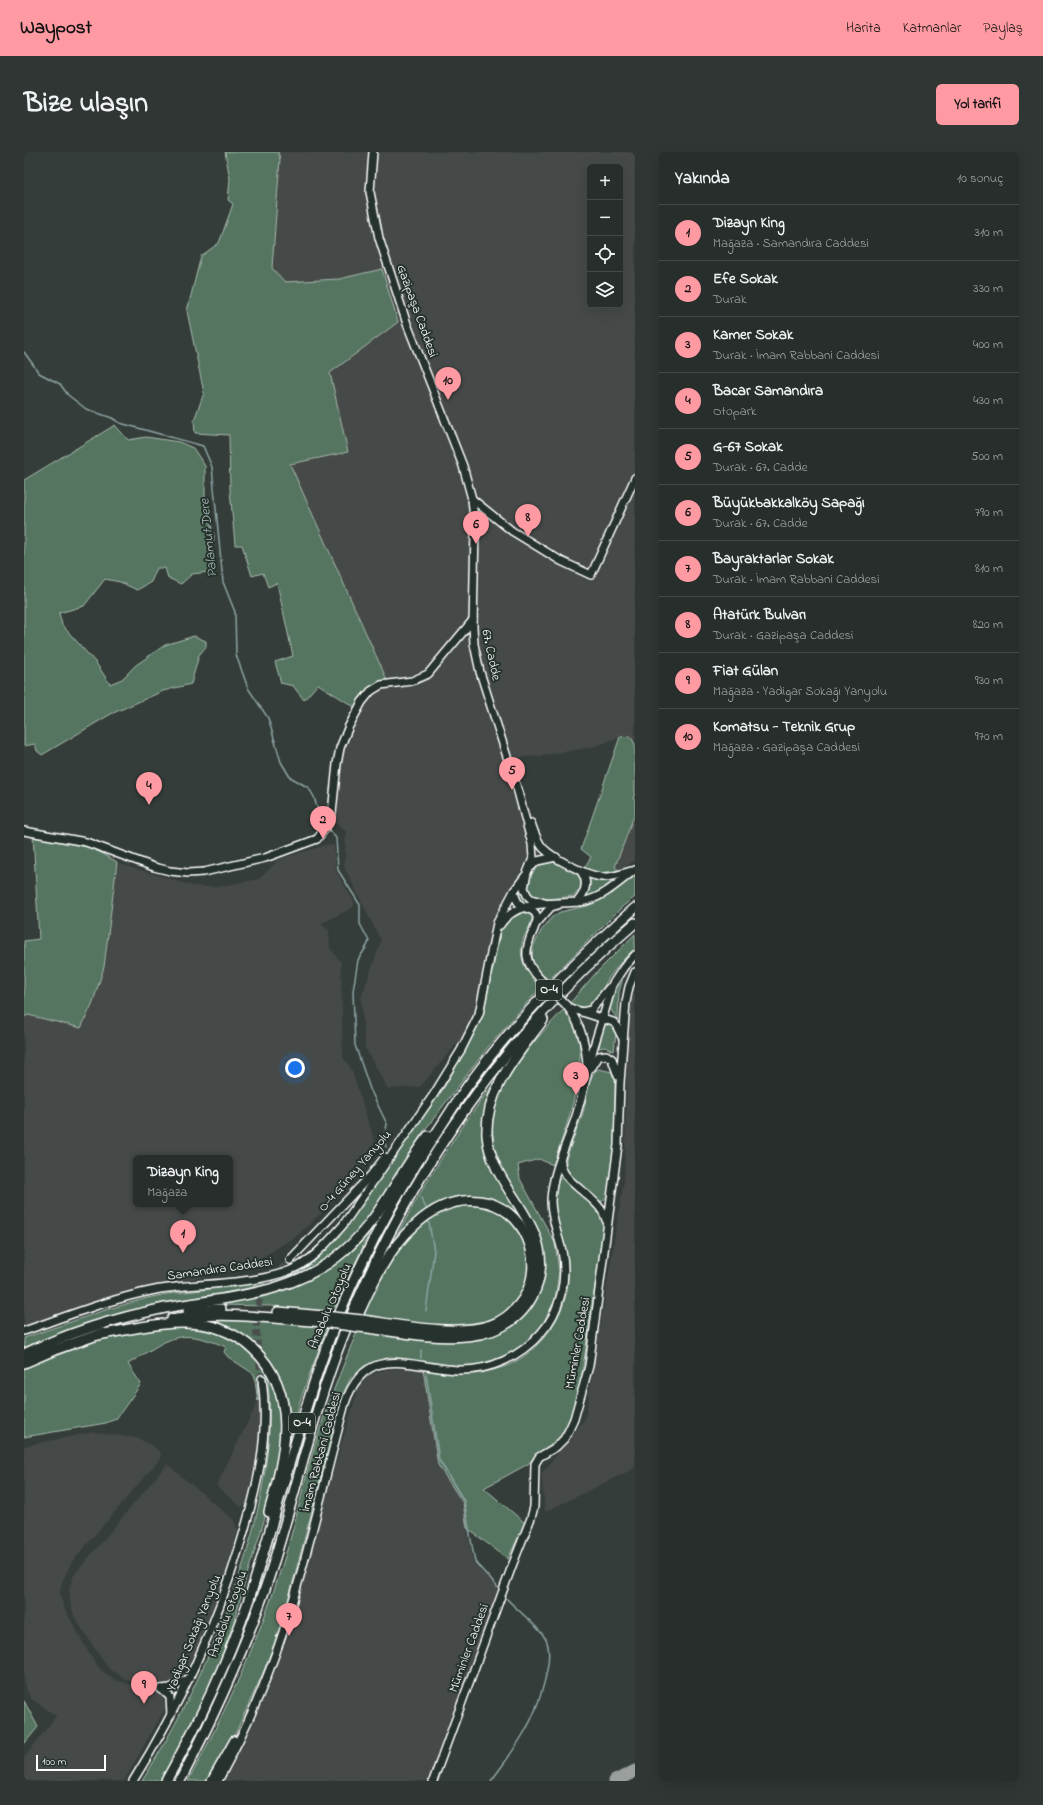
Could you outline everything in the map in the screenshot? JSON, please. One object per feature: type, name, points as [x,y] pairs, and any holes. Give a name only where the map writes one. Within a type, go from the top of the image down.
[{"type":"highway","name":"Anadolu Otoyolu","points":[[166,1781],[219,1676],[249,1597],[319,1366],[341,1310],[369,1248],[415,1166],[471,1080],[512,1030],[561,976],[589,948],[635,908]]},
{"type":"highway","name":"Anadolu Otoyolu","points":[[180,1781],[219,1703],[243,1650],[269,1575],[311,1430],[343,1337],[360,1294],[402,1209],[461,1114],[518,1040],[567,987],[635,923]]},
{"type":"highway","points":[[361,1323],[441,1336],[474,1336],[506,1325],[516,1319],[529,1303],[539,1279],[539,1249],[536,1238],[524,1214],[493,1161],[487,1134],[492,1102],[508,1068],[567,987]]},
{"type":"highway","points":[[24,1354],[75,1333],[119,1319],[164,1308],[268,1290],[306,1277],[327,1264],[359,1238],[372,1221],[419,1147],[471,1080]]},
{"type":"highway","points":[[106,1324],[164,1313],[205,1309],[245,1309],[323,1319],[361,1323],[464,1331],[492,1325],[504,1319],[520,1304],[531,1283],[534,1264],[529,1240],[522,1227],[508,1213],[481,1201],[462,1201],[441,1206],[426,1215],[413,1226],[393,1251],[370,1289],[311,1430]]},
{"type":"highway","points":[[24,1363],[54,1350],[98,1335],[136,1324],[176,1318],[246,1315],[323,1319]]},
{"type":"highway","points":[[98,1335],[151,1326],[177,1324],[201,1324],[215,1327],[245,1342],[258,1353],[275,1377],[280,1390],[286,1422],[276,1488],[243,1603],[219,1676]]},
{"type":"main road","name":"Gazipaşa Caddesi","points":[[373,152],[370,192],[378,238],[407,324],[463,466],[472,499]]},
{"type":"main road","points":[[472,499],[512,531],[561,561],[591,575],[635,478]]},
{"type":"main road","name":"67. Cadde","points":[[472,499],[475,529],[473,620],[474,644],[480,672],[517,788],[533,851],[533,858],[527,873]]},
{"type":"main road","points":[[24,831],[86,842],[154,867],[170,871],[188,872],[204,872],[265,858],[317,839],[326,827],[332,813],[340,748],[349,726],[362,702],[371,691],[381,685],[412,681],[428,674],[473,620]]},
{"type":"main road","name":"67. Cadde","points":[[517,788],[538,841],[543,848],[556,857]]},
{"type":"main road","points":[[434,1094],[462,1050],[479,1014],[493,942],[500,916],[514,891],[537,861],[556,857],[580,869],[601,877],[617,876],[635,870]]},
{"type":"main road","points":[[576,902],[584,892],[585,887],[584,875],[580,869]]},
{"type":"main road","points":[[493,942],[500,924],[510,913],[525,908],[548,904],[586,900],[600,895],[635,870]]},
{"type":"main road","points":[[527,873],[524,888],[527,895],[538,902],[548,904]]},
{"type":"main road","points":[[514,891],[518,904],[534,912],[536,915],[536,924]]},
{"type":"main road","points":[[562,903],[551,907],[536,924],[529,940],[526,954],[532,970],[567,1006],[582,1029],[588,1074]]},
{"type":"main road","name":"İmam Rabbani Caddesi","points":[[218,1781],[253,1710],[276,1653],[290,1612],[349,1392],[364,1373],[378,1365],[387,1363],[410,1363],[457,1370],[475,1369],[504,1361],[514,1356],[532,1343],[548,1325],[555,1312],[563,1282],[563,1258],[552,1210],[554,1184],[588,1074],[612,985],[624,967],[635,955]]},
{"type":"main road","name":"Müminler Caddesi","points":[[433,1781],[531,1518],[534,1507],[535,1464],[539,1457],[556,1447],[564,1439],[574,1419],[589,1366],[618,1145],[620,1082],[628,995],[635,972]]},
{"type":"main road","points":[[577,1012],[586,1012],[591,1010],[612,985]]},
{"type":"main road","points":[[567,1006],[577,1012],[603,1017],[616,1025],[623,1040]]},
{"type":"main road","points":[[588,1074],[596,1059],[599,1056],[606,1055],[610,1057],[615,1065],[620,1082]]},
{"type":"main road","name":"O-4 Güney Yanyolu","points":[[290,1260],[371,1175],[434,1094]]},
{"type":"main road","name":"Samandıra Caddesi","points":[[24,1331],[109,1302],[155,1290],[252,1279],[277,1274],[297,1267],[326,1244],[343,1225],[434,1094]]},
{"type":"main road","points":[[562,1157],[562,1169],[567,1176],[598,1205],[604,1214],[607,1224]]},
{"type":"main road","points":[[554,1184],[559,1175],[567,1176]]},
{"type":"main road","points":[[598,1205],[606,1206],[611,1197]]},
{"type":"main road","name":"Yadigar Sokağı Yanyolu","points":[[133,1781],[170,1717],[190,1678],[228,1587],[254,1496],[262,1460],[265,1418],[262,1379]]},
{"type":"main road","points":[[170,1717],[170,1697],[162,1689],[170,1688],[190,1678]]},
{"type":"main road","points":[[211,1781],[253,1710]]},
{"type":"shaded area","points":[[278,152],[635,152],[635,744],[630,736],[620,737],[593,747],[541,756],[512,758],[537,833],[525,837],[528,856],[522,870],[493,920],[481,992],[472,1026],[420,1087],[388,1089],[365,1048],[361,998],[381,941],[344,867],[346,832],[332,819],[339,761],[361,699],[387,680],[290,464],[348,452],[330,373],[382,269],[339,279],[285,282],[272,268],[280,159]]},
{"type":"shaded area","points":[[635,813],[635,860],[620,871],[615,867]]},
{"type":"shaded area","points":[[329,844],[334,846],[336,871],[354,901],[354,907],[320,924],[329,930],[330,948],[341,962],[343,1057],[351,1068],[375,1142],[364,1161],[340,1195],[298,1235],[246,1268],[126,1293],[59,1314],[24,1329],[24,1017],[28,1015],[81,1027],[93,1002],[104,967],[117,863],[193,886],[215,887],[259,879],[279,859]]},
{"type":"shaded area","points":[[635,994],[635,1468],[545,1512],[541,1474],[585,1419],[624,1180],[629,1001]]},
{"type":"shaded area","points":[[386,1369],[423,1369],[438,1465],[463,1503],[473,1562],[498,1588],[430,1781],[221,1781],[249,1731],[288,1637],[320,1514],[360,1383],[372,1374]]},
{"type":"shaded area","points":[[258,1401],[260,1414],[258,1462],[247,1504],[241,1507],[216,1486]]},
{"type":"shaded area","points":[[93,1432],[138,1438],[154,1447],[161,1453],[160,1459],[72,1562],[62,1582],[60,1594],[64,1608],[90,1655],[100,1669],[115,1680],[160,1693],[164,1700],[165,1709],[124,1781],[24,1781],[24,1758],[56,1716],[30,1698],[24,1684],[24,1446]]},
{"type":"shaded area","points":[[167,1464],[234,1520],[238,1531],[222,1587],[201,1640],[181,1681],[168,1687],[126,1679],[110,1670],[74,1616],[70,1602],[69,1589],[74,1575]]},
{"type":"green space","points":[[225,152],[278,152],[280,159],[272,268],[285,282],[339,279],[382,269],[398,322],[330,373],[348,452],[290,464],[387,680],[369,687],[356,708],[318,684],[304,700],[293,686],[281,683],[275,662],[293,656],[277,583],[268,587],[263,573],[252,576],[242,545],[235,545],[230,490],[229,435],[195,433],[194,420],[204,393],[187,311],[201,256],[219,243],[233,204],[228,200],[230,179]]},
{"type":"green space","points":[[115,425],[128,440],[146,437],[179,442],[193,448],[205,466],[205,503],[214,536],[210,572],[192,574],[181,584],[168,578],[165,568],[157,568],[151,582],[137,590],[120,582],[105,579],[84,606],[59,613],[62,625],[96,663],[110,684],[122,679],[136,665],[165,645],[194,636],[206,641],[206,647],[199,655],[191,684],[163,691],[111,714],[42,755],[37,751],[35,744],[24,746],[24,480]]},
{"type":"green space","points":[[630,736],[635,744],[635,793],[633,799],[635,800],[635,813],[615,867],[620,871],[610,873],[593,872],[584,868],[591,857],[581,849],[620,737]]},
{"type":"green space","points":[[33,835],[86,844],[117,862],[104,967],[93,1002],[81,1028],[28,1015],[24,1017],[24,941],[39,939]]},
{"type":"green space","points":[[551,861],[558,863],[581,877],[581,888],[574,896],[538,900],[527,891],[529,880],[537,868]]},
{"type":"green space","points":[[625,874],[599,893],[585,898],[590,883],[587,875]]},
{"type":"green space","points":[[635,876],[635,897],[623,906],[549,980],[539,972],[532,962],[533,947],[541,931],[552,917],[560,912],[587,906],[603,898]]},
{"type":"green space","points":[[522,886],[533,903],[523,904],[521,902],[519,896]]},
{"type":"green space","points":[[523,912],[528,912],[532,917],[522,945],[522,958],[527,971],[540,988],[488,1047],[421,1135],[372,1216],[348,1245],[307,1273],[256,1289],[102,1320],[51,1337],[24,1349],[24,1338],[105,1310],[167,1294],[265,1283],[295,1274],[314,1262],[333,1243],[445,1086],[483,1015],[501,930],[508,919]]},
{"type":"green space","points":[[635,934],[635,948],[611,975],[593,1005],[582,1009],[572,1005],[570,1003],[595,974]]},
{"type":"green space","points":[[625,970],[619,992],[618,1020],[609,1007]]},
{"type":"green space","points":[[563,1010],[574,1024],[579,1039],[580,1056],[578,1075],[570,1115],[553,1165],[539,1159],[518,1165],[520,1179],[555,1243],[559,1271],[555,1300],[541,1327],[522,1346],[485,1364],[462,1366],[390,1357],[364,1366],[350,1379],[343,1394],[282,1623],[263,1673],[236,1732],[207,1781],[188,1781],[231,1697],[267,1610],[291,1538],[309,1463],[357,1331],[405,1337],[462,1339],[488,1335],[511,1327],[529,1311],[538,1288],[543,1266],[543,1255],[509,1189],[502,1171],[496,1154],[493,1136],[493,1117],[496,1103],[510,1074],[520,1059]]},
{"type":"green space","points":[[604,1020],[612,1023],[616,1033],[614,1051],[605,1047],[599,1048]]},
{"type":"green space","points":[[599,1069],[612,1072],[615,1078],[615,1144],[608,1195],[602,1202],[597,1201],[569,1174],[566,1167],[566,1159],[583,1113],[590,1080],[595,1071]]},
{"type":"green space","points":[[502,1072],[490,1099],[485,1118],[485,1147],[493,1170],[532,1235],[537,1249],[538,1270],[533,1291],[524,1306],[513,1318],[486,1330],[470,1332],[454,1333],[477,1331],[489,1328],[517,1312],[532,1290],[536,1264],[530,1238],[515,1216],[493,1201],[465,1197],[432,1207],[418,1217],[400,1237],[385,1258],[411,1209],[454,1139]]},
{"type":"green space","points":[[563,1178],[605,1218],[578,1401],[570,1422],[564,1434],[535,1456],[528,1464],[484,1488],[525,1523],[508,1559],[467,1528],[463,1503],[438,1465],[423,1369],[444,1373],[468,1373],[492,1370],[513,1363],[534,1348],[544,1338],[559,1315],[567,1290],[567,1256],[555,1207],[556,1188],[559,1179]]},
{"type":"green space","points":[[479,1204],[499,1211],[516,1225],[530,1254],[527,1286],[509,1311],[490,1322],[463,1327],[412,1323],[361,1316],[377,1284],[397,1250],[409,1234],[423,1221],[438,1211],[454,1205]]},
{"type":"green space","points":[[371,1229],[332,1313],[271,1306],[218,1305],[218,1303],[255,1297],[285,1289],[344,1255]]},
{"type":"green space","points":[[231,1319],[327,1327],[300,1401],[290,1439],[290,1415],[287,1401],[282,1386],[269,1361],[249,1340],[237,1332],[223,1326],[199,1320]]},
{"type":"green space","points":[[361,1324],[375,1324],[447,1333],[414,1330]]},
{"type":"green space","points":[[172,1328],[207,1331],[222,1335],[248,1350],[259,1361],[269,1375],[277,1392],[282,1431],[278,1467],[263,1524],[234,1622],[212,1680],[160,1781],[142,1781],[167,1739],[191,1692],[214,1642],[235,1589],[251,1536],[263,1483],[269,1431],[268,1382],[265,1380],[259,1381],[257,1384],[258,1401],[254,1374],[228,1357],[224,1352],[226,1347],[196,1337],[174,1338],[164,1342],[128,1364],[141,1384],[116,1419],[106,1423],[24,1437],[24,1369],[75,1348],[110,1336]]},
{"type":"green space","points":[[24,1701],[38,1727],[24,1744]]},
{"type":"waterway","name":"Palamut Dere","points":[[24,352],[39,373],[60,384],[68,395],[86,409],[112,418],[120,423],[203,446],[212,467],[223,582],[235,612],[236,655],[248,688],[268,718],[281,762],[290,777],[309,788],[314,797],[321,821],[325,825]]},
{"type":"waterway","name":"Palamut Dere","points":[[327,828],[336,838],[338,870],[360,905],[360,924],[369,941],[358,960],[353,991],[355,1045],[370,1089],[387,1124],[384,1139],[386,1147]]},
{"type":"waterway","name":"Palamut Dere","points":[[421,1198],[426,1208]]},
{"type":"waterway","name":"Palamut Dere","points":[[426,1311],[434,1251],[429,1223]]},
{"type":"waterway","name":"Palamut Dere","points":[[421,1350],[421,1358]]},
{"type":"waterway","name":"Palamut Dere","points":[[426,1374],[439,1460],[464,1501],[475,1562],[500,1590]]},
{"type":"waterway","name":"Palamut Dere","points":[[491,1781],[513,1751],[530,1723],[544,1685],[547,1671],[548,1647],[545,1638],[542,1633],[507,1599]]},
{"type":"taxiway","points":[[615,1781],[635,1771]]},
{"type":"tunnel","points":[[262,1379],[258,1351],[257,1310],[264,1290],[290,1260]]},
{"type":"place","name":"Komatsu - Teknik Grup","points":[[448,400]]},
{"type":"place","name":"Atatürk Bulvarı","points":[[528,537]]},
{"type":"place","name":"Büyükbakkalköy Sapağı","points":[[476,544]]},
{"type":"place","name":"G-67 Sokak","points":[[512,790]]},
{"type":"place","name":"Bacar Samandıra","points":[[149,805]]},
{"type":"place","name":"Efe Sokak","points":[[323,839]]},
{"type":"place","name":"Kamer Sokak","points":[[576,1095]]},
{"type":"place","name":"Dizayn King","points":[[183,1253]]},
{"type":"place","name":"Bayraktarlar Sokak","points":[[289,1636]]},
{"type":"place","name":"Fiat Gülan","points":[[144,1704]]}]
